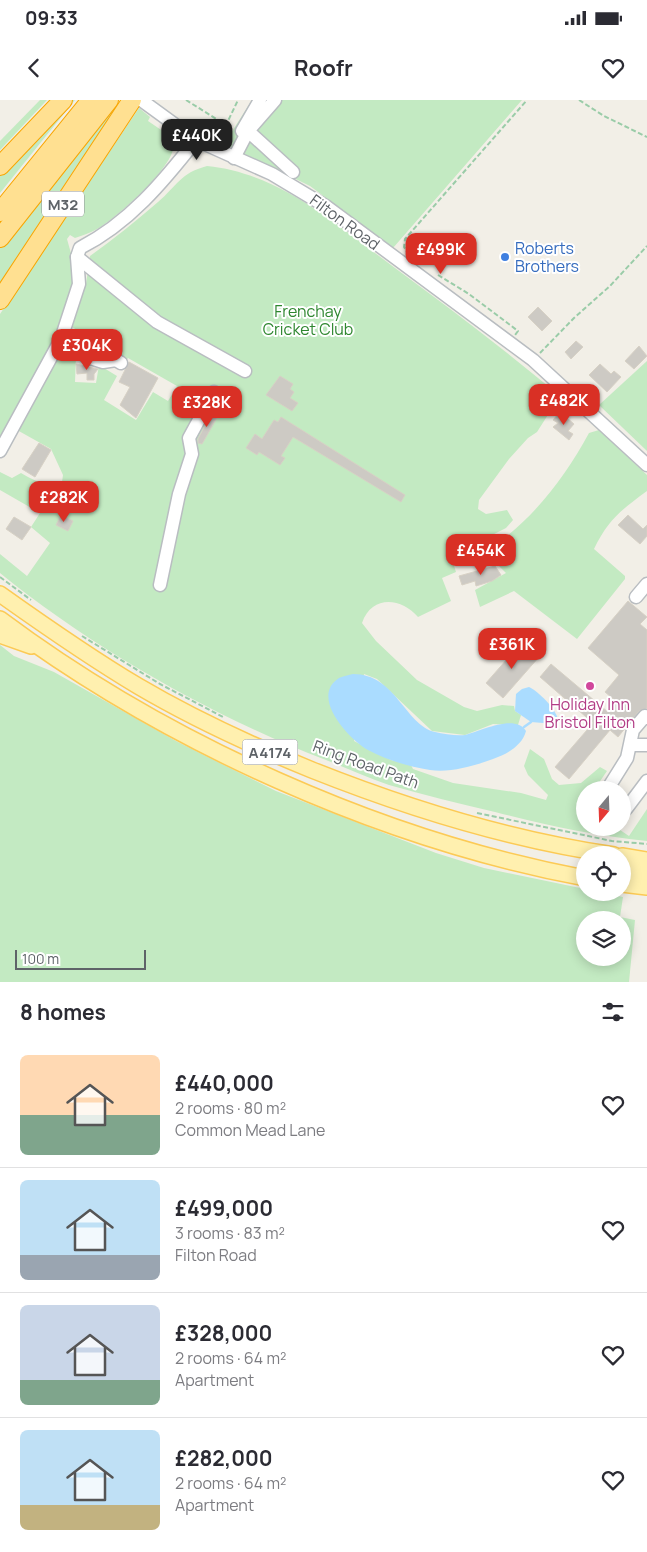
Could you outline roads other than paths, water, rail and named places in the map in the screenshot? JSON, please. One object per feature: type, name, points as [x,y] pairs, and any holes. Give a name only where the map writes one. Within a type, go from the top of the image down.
[{"type":"highway","points":[[0,166],[63,100]]},
{"type":"highway","name":"M32","points":[[0,212],[91,100]]},
{"type":"highway","name":"M32","points":[[0,238],[109,100]]},
{"type":"highway","name":"M32","points":[[0,300],[129,104]]},
{"type":"main road","name":"A4174","points":[[0,594],[75,647],[139,687],[202,722],[286,759],[406,806],[482,828],[581,846]]},
{"type":"main road","name":"A4174","points":[[0,619],[44,650],[126,702],[181,732],[261,771],[361,814],[421,837],[474,853],[576,876]]},
{"type":"main road","name":"A4174","points":[[0,635],[44,650]]},
{"type":"main road","name":"A4174","points":[[566,842],[576,850]]},
{"type":"main road","points":[[631,857],[647,860]]},
{"type":"main road","points":[[631,875],[646,884]]},
{"type":"main road","points":[[631,884],[646,884]]},
{"type":"street","name":"Filton Road","points":[[142,100],[196,140],[289,183],[327,207],[534,360],[647,465]]},
{"type":"street","points":[[232,157],[260,100]]},
{"type":"street","points":[[232,157],[248,132],[275,100]]},
{"type":"street","points":[[248,132],[293,172]]},
{"type":"street","points":[[0,451],[61,339],[79,284],[77,257],[80,248],[108,232],[143,202],[196,140]]},
{"type":"street","points":[[77,257],[158,322],[245,371]]},
{"type":"street","points":[[61,339],[87,357],[103,362],[116,360],[121,363]]},
{"type":"street","points":[[160,585],[179,494],[192,454],[189,438],[214,392]]},
{"type":"street","points":[[636,597],[647,584]]},
{"type":"street","points":[[613,781],[627,758],[633,730],[645,716],[647,718]]},
{"type":"street","points":[[631,745],[647,745]]},
{"type":"street","points":[[631,802],[647,781]]},
{"type":"street","points":[[631,853],[647,853]]},
{"type":"water","points":[[353,674],[368,676],[380,682],[416,720],[435,732],[465,735],[506,724],[521,726],[526,731],[521,741],[504,755],[454,770],[422,769],[398,763],[375,754],[360,745],[343,728],[330,706],[328,696],[331,686],[339,678]]},
{"type":"water","points":[[529,687],[542,696],[554,710],[558,719],[555,724],[531,722],[515,711],[516,694],[522,689]]},
{"type":"waterway","points":[[524,727],[531,722]]},
{"type":"place","name":"Roberts Brothers","points":[[505,257]]},
{"type":"place","name":"Holiday Inn Bristol Filton","points":[[590,686]]},
{"type":"park label","name":"Frenchay Cricket Club","points":[[308,320]]}]
